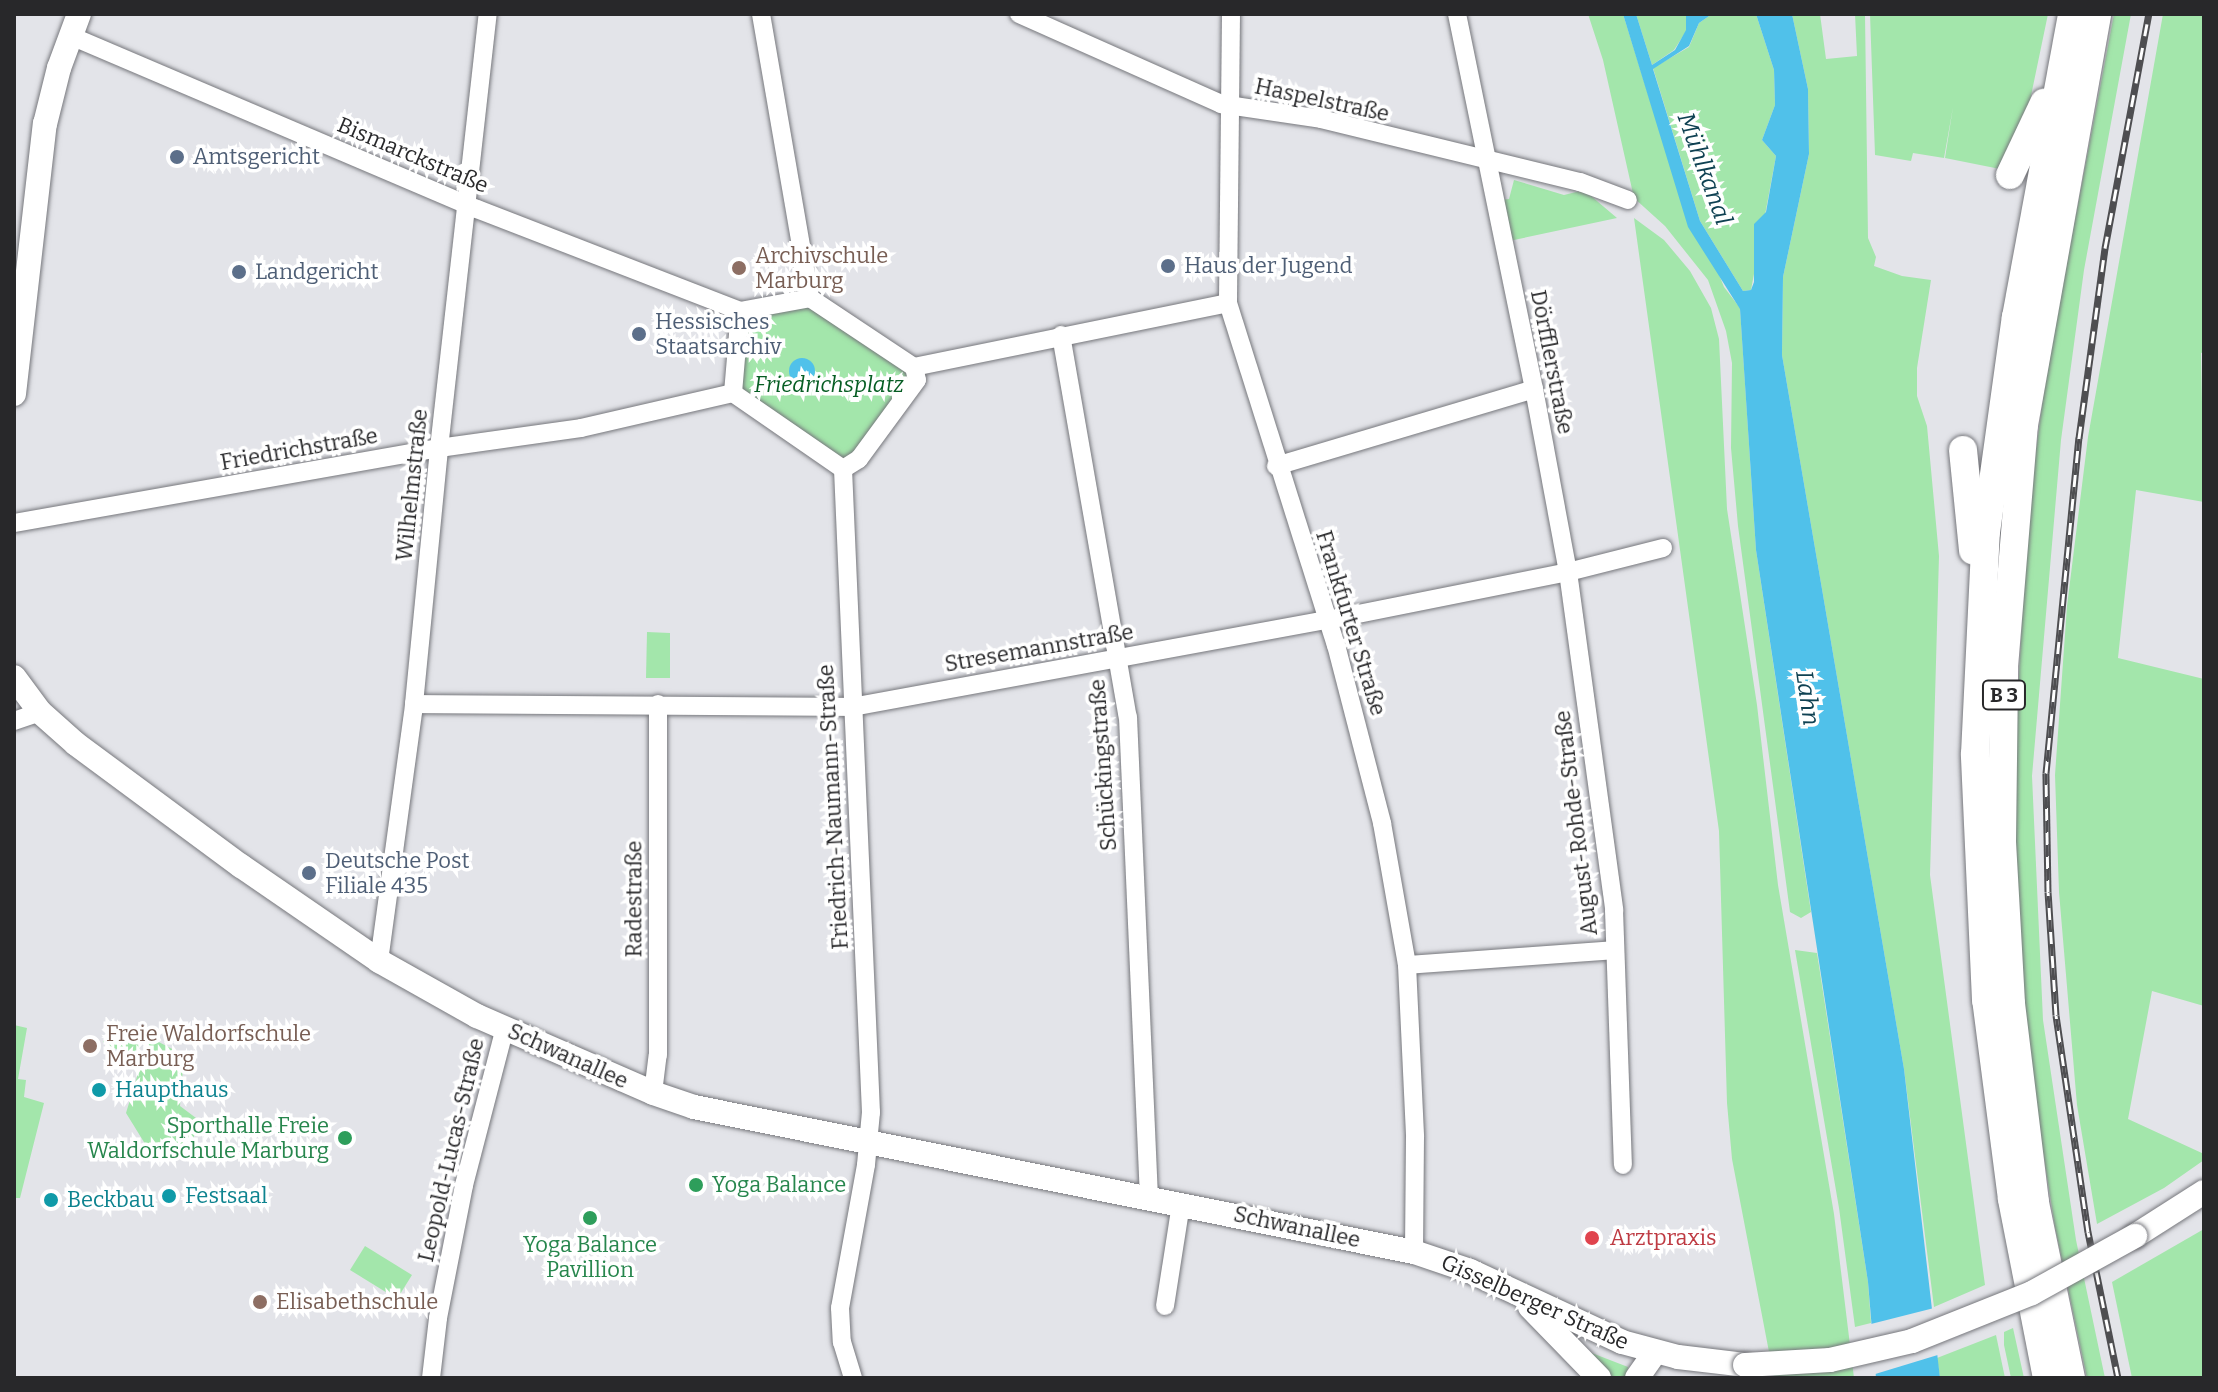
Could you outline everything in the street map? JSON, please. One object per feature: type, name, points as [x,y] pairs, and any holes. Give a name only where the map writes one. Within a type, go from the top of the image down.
[{"type":"highway","name":"B 3","points":[[2047,1378],[2012,1199],[1986,1000],[1975,754],[1986,532],[2016,317],[2072,14]]},
{"type":"highway","name":"B 3","points":[[2071,1378],[2035,1202],[2011,1003],[2002,841],[2004,667],[2024,425],[2097,14]]},
{"type":"highway","points":[[2010,175],[2062,66]]},
{"type":"highway","points":[[1963,450],[1980,623]]},
{"type":"main road","points":[[14,394],[45,124],[75,25]]},
{"type":"main road","name":"Schwanallee","points":[[14,677],[40,712],[86,752],[168,813],[387,965],[505,1028],[653,1093],[714,1110],[1414,1252]]},
{"type":"main road","name":"Gisselberger Straße","points":[[1414,1252],[1451,1263],[1598,1333],[1655,1352],[1717,1364],[1830,1360],[1912,1341],[2032,1293],[2135,1236],[2204,1192]]},
{"type":"main road","points":[[1518,1294],[1599,1378]]},
{"type":"main road","name":"Gisselberger Straße","points":[[1637,1378],[1655,1352]]},
{"type":"main road","name":"Gisselberger Straße","points":[[1655,1352],[1657,1378]]},
{"type":"main road","points":[[1693,1378],[1717,1364]]},
{"type":"street","name":"Wilhelmstraße","points":[[387,965],[439,448],[469,205],[488,14]]},
{"type":"street","points":[[761,14],[810,298]]},
{"type":"street","name":"Haspelstraße","points":[[1019,14],[1186,91],[1231,106],[1321,119],[1487,162],[1580,182],[1628,200]]},
{"type":"street","name":"Frankfurter Straße","points":[[1231,14],[1228,303],[1276,466],[1328,620],[1382,823],[1407,965],[1415,1137],[1414,1252]]},
{"type":"street","name":"Dörfflerstraße","points":[[1457,14],[1568,572]]},
{"type":"street","name":"Bismarckstraße","points":[[75,25],[469,205],[740,311]]},
{"type":"street","points":[[810,298],[914,367],[917,380],[859,459],[843,469],[733,393],[740,311],[810,298]]},
{"type":"street","points":[[914,367],[1228,303]]},
{"type":"street","name":"Schückingstraße","points":[[1061,335],[1128,717],[1149,1197]]},
{"type":"street","points":[[1276,466],[1534,389]]},
{"type":"street","name":"Friedrichstraße","points":[[14,523],[439,448],[581,428],[733,393]]},
{"type":"street","name":"Friedrich-Naumann-Straße","points":[[843,469],[869,1045],[869,1142],[840,1308],[842,1342],[853,1378]]},
{"type":"street","name":"Stresemannstraße","points":[[414,704],[852,707],[1328,620],[1568,572],[1663,548]]},
{"type":"street","name":"August-Rohde-Straße","points":[[1568,572],[1614,910],[1623,1165]]},
{"type":"street","name":"Radestraße","points":[[653,1093],[658,1055],[658,704]]},
{"type":"street","points":[[14,721],[40,712]]},
{"type":"street","points":[[1407,965],[1614,950]]},
{"type":"street","name":"Leopold-Lucas-Straße","points":[[431,1378],[438,1318],[464,1185],[505,1028]]},
{"type":"street","points":[[1165,1306],[1181,1204]]},
{"type":"green space","points":[[1588,14],[1623,14],[1652,107],[1724,287],[1740,308],[1756,550],[1811,912],[1801,918],[1790,912],[1738,526],[1731,448],[1732,363],[1726,331],[1708,280],[1665,226],[1634,198],[1603,60]]},
{"type":"green space","points":[[1636,14],[1686,14],[1687,30],[1674,50],[1652,65]]},
{"type":"green space","points":[[1712,14],[1756,14],[1774,70],[1775,105],[1762,140],[1776,156],[1751,290],[1743,291],[1700,221],[1653,68],[1689,47],[1699,23]]},
{"type":"green space","points":[[1792,14],[1820,14],[1826,59],[1857,56],[1855,14],[1865,14],[1868,238],[1876,257],[1874,266],[1902,276],[1931,280],[1917,368],[1917,396],[1927,426],[1939,556],[1930,875],[1985,1285],[1934,1307],[1904,1069],[1782,355],[1783,277],[1809,154],[1808,89]]},
{"type":"green space","points":[[1870,14],[2048,14],[2027,115],[2000,169],[1945,158],[1953,107],[1944,158],[1913,153],[1911,161],[1875,155]]},
{"type":"green space","points":[[2114,14],[2131,14],[2084,270],[2061,440],[2032,776],[2043,1020],[2076,1240],[2105,1378],[2087,1378],[2055,1227],[2030,1070],[2017,919],[2013,786],[2028,511],[2047,368]]},
{"type":"green space","points":[[2163,14],[2204,14],[2204,352],[2201,353],[2204,502],[2136,490],[2118,658],[2204,679],[2204,1006],[2152,991],[2128,1119],[2204,1154],[2204,1160],[2164,1188],[2097,1224],[2077,1105],[2059,892],[2055,775],[2067,606],[2088,437]]},
{"type":"green space","points":[[1514,180],[1564,195],[1584,190],[1617,218],[1509,241],[1500,200],[1509,199]]},
{"type":"green space","points":[[1634,218],[1664,240],[1690,271],[1711,308],[1719,339],[1727,509],[1757,705],[1778,885],[1834,1214],[1854,1378],[1774,1378],[1732,1159],[1727,1103],[1719,831]]},
{"type":"green space","name":"Friedrichsplatz","points":[[809,302],[911,369],[914,379],[846,466],[736,391],[742,314]]},
{"type":"green space","points":[[647,632],[670,633],[670,678],[646,678]]},
{"type":"green space","points":[[1795,950],[1817,953],[1868,1282],[1871,1323],[1855,1327],[1839,1208]]},
{"type":"green space","points":[[14,1025],[27,1028],[18,1079],[26,1080],[24,1097],[44,1103],[20,1198],[14,1198]]},
{"type":"green space","points":[[112,1026],[142,1042],[133,1058],[103,1042]]},
{"type":"green space","points":[[149,1037],[184,1055],[180,1106],[200,1121],[186,1156],[147,1147],[126,1113]]},
{"type":"green space","points":[[2204,1229],[2204,1378],[2132,1378],[2112,1282]]},
{"type":"green space","points":[[365,1246],[412,1275],[397,1299],[350,1270]]},
{"type":"green space","points":[[2013,1328],[2024,1378],[2011,1378],[2004,1332]]},
{"type":"green space","points":[[1996,1335],[2005,1378],[1940,1378],[1937,1358]]},
{"type":"green space","points":[[1584,1350],[1628,1367],[1627,1378],[1614,1378]]},
{"type":"water","name":"Lahn","points":[[1623,14],[1636,14],[1652,65],[1675,50],[1686,30],[1686,14],[1712,14],[1699,23],[1689,46],[1653,69],[1700,221],[1743,291],[1751,290],[1754,282],[1754,224],[1766,212],[1776,156],[1762,140],[1775,105],[1774,70],[1756,14],[1792,14],[1808,89],[1809,154],[1783,277],[1782,355],[1904,1069],[1940,1378],[1876,1378],[1868,1282],[1756,550],[1740,309],[1688,227]]},
{"type":"water","points":[[802,358],[811,362],[815,371],[811,380],[802,384],[793,380],[789,371],[793,362]]},
{"type":"pier","points":[[1938,1307],[1941,1354],[1872,1375],[1867,1325]]},
{"type":"railway","points":[[2118,1378],[2088,1232],[2056,1015],[2048,892],[2046,773],[2079,438],[2105,248],[2149,14]]},
{"type":"place","name":"Amtsgericht","points":[[177,157]]},
{"type":"place","name":"Haus der Jugend","points":[[1168,266]]},
{"type":"place","name":"Archivschule Marburg","points":[[739,268]]},
{"type":"place","name":"Landgericht","points":[[239,272]]},
{"type":"place","name":"Hessisches Staatsarchiv","points":[[639,334]]},
{"type":"place","name":"Deutsche Post Filiale 435","points":[[309,873]]},
{"type":"place","name":"Freie Waldorfschule Marburg","points":[[90,1046]]},
{"type":"place","name":"Haupthaus","points":[[99,1090]]},
{"type":"place","name":"Sporthalle Freie Waldorfschule Marburg","points":[[345,1138]]},
{"type":"place","name":"Yoga Balance","points":[[696,1185]]},
{"type":"place","name":"Festsaal","points":[[169,1196]]},
{"type":"place","name":"Beckbau","points":[[51,1200]]},
{"type":"place","name":"Yoga Balance Pavillion","points":[[590,1218]]},
{"type":"place","name":"Arztpraxis","points":[[1592,1238]]},
{"type":"place","name":"Elisabethschule","points":[[260,1302]]},
{"type":"water label","name":"Mühlkanal","points":[[1704,169]]}]
